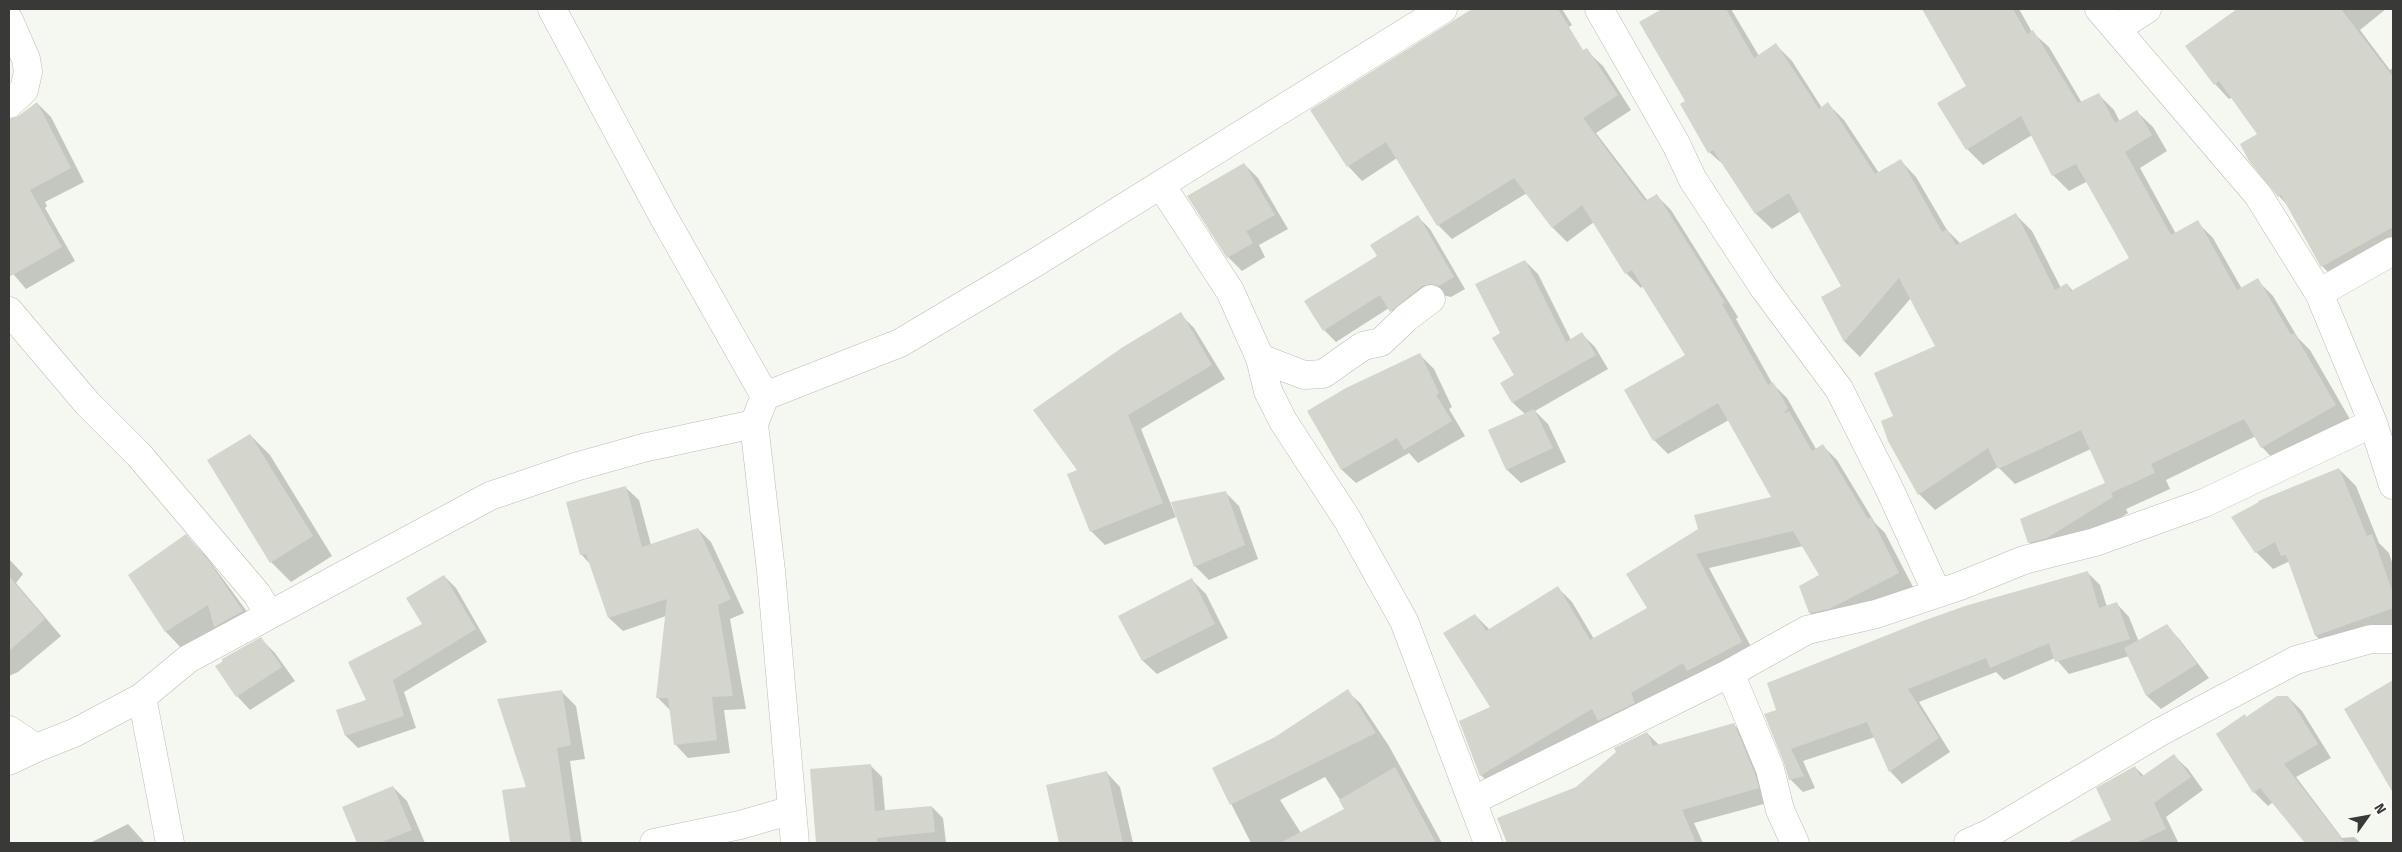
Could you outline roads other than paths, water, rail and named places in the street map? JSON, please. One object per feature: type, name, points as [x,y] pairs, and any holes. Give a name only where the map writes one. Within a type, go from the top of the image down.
[{"type":"street","points":[[552,9],[663,216],[765,396]]},
{"type":"street","points":[[795,843],[771,571],[754,424],[765,396],[900,343],[1038,261],[1443,9]]},
{"type":"street","points":[[1599,9],[1676,144],[1693,180],[1764,288],[1839,390],[1889,488],[1937,593]]},
{"type":"street","points":[[2099,9],[2258,195],[2319,293],[2373,423],[2393,485]]},
{"type":"street","points":[[2116,29],[2147,9]]},
{"type":"street","points":[[9,20],[26,59],[28,72],[24,90],[9,104]]},
{"type":"street","points":[[1160,185],[1230,291],[1260,358],[1268,391],[1283,420],[1347,520],[1404,621],[1488,843]]},
{"type":"street","points":[[2319,293],[2393,251]]},
{"type":"street","points":[[1260,358],[1304,375],[1322,374],[1363,346],[1381,342],[1431,299]]},
{"type":"street","points":[[9,311],[87,403],[139,455],[257,594],[269,615]]},
{"type":"street","points":[[1472,801],[1730,673],[1807,630],[1876,614],[2024,560],[2095,542],[2204,503],[2373,423]]},
{"type":"street","points":[[9,761],[74,733],[142,697],[188,659],[490,496],[575,467],[643,448],[754,424]]},
{"type":"street","points":[[1968,843],[1990,833],[2160,732],[2296,660],[2372,639],[2393,640]]},
{"type":"street","points":[[1730,673],[1770,769],[1780,810],[1795,843]]},
{"type":"street","points":[[142,697],[170,843]]},
{"type":"street","points":[[9,730],[36,748]]},
{"type":"street","points":[[654,843],[740,826],[792,810]]}]
